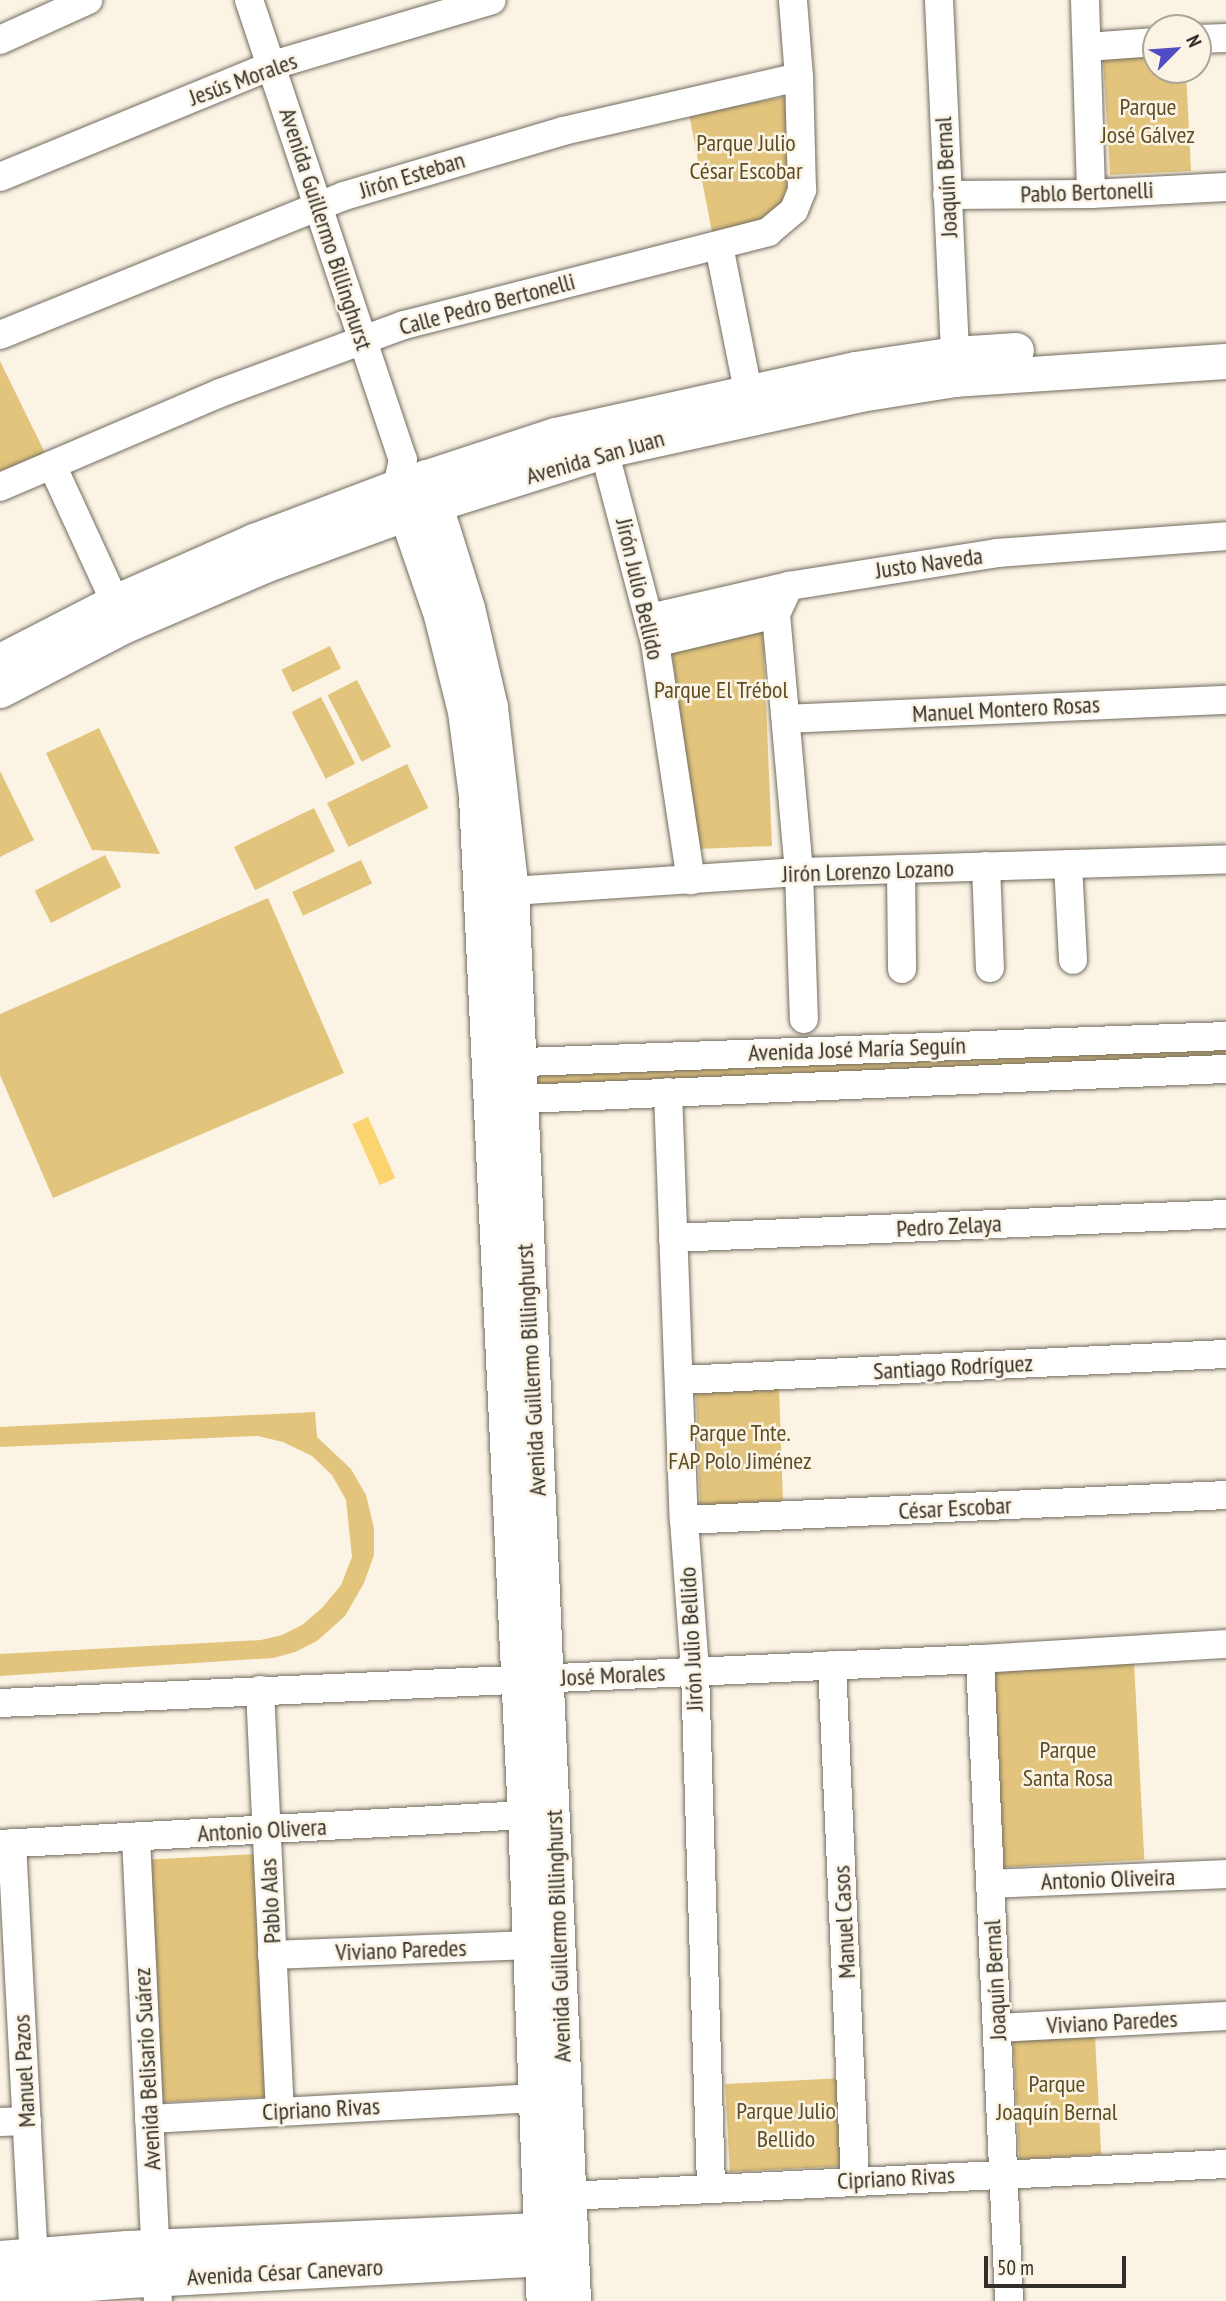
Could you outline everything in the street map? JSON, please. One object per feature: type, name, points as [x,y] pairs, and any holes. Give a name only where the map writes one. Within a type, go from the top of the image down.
[{"type":"main road","name":"Avenida San Juan","points":[[0,661],[115,602],[254,541],[413,488],[601,437],[748,391],[855,369],[955,354],[1226,336]]},
{"type":"main road","name":"Avenida San Juan","points":[[601,437],[955,379],[1226,360]]},
{"type":"main road","name":"Avenida San Juan","points":[[0,690],[114,631],[264,565],[413,488]]},
{"type":"main road","name":"Avenida Guillermo Billinghurst","points":[[413,488],[467,608],[490,707],[511,891],[503,1063]]},
{"type":"main road","name":"Avenida Guillermo Billinghurst","points":[[413,488],[465,711],[503,1063],[558,2234],[544,2301]]},
{"type":"main road","name":"Avenida Guillermo Billinghurst","points":[[532,1678],[525,1815],[536,2098],[558,2234],[573,2301]]},
{"type":"main road","name":"Avenida César Canevaro","points":[[0,2290],[558,2234]]},
{"type":"main road","name":"Avenida César Canevaro","points":[[17,2257],[142,2276]]},
{"type":"street","points":[[0,40],[88,0]]},
{"type":"street","name":"Avenida Guillermo Billinghurst","points":[[249,0],[320,205],[361,340],[413,488]]},
{"type":"street","name":"Jesús Morales","points":[[0,177],[273,65],[492,0]]},
{"type":"street","points":[[793,0],[799,77]]},
{"type":"street","name":"Joaquín Bernal","points":[[939,0],[955,354]]},
{"type":"street","points":[[1085,0],[1091,194]]},
{"type":"street","points":[[1087,47],[1142,43]]},
{"type":"street","name":"Jirón Esteban","points":[[0,335],[320,205],[442,165],[563,131],[799,77]]},
{"type":"street","name":"Calle Pedro Bertonelli","points":[[0,487],[220,393],[361,340],[529,291],[768,232],[794,210],[802,190],[799,77]]},
{"type":"street","name":"Pablo Bertonelli","points":[[947,195],[1091,194],[1226,187]]},
{"type":"street","points":[[719,246],[748,391]]},
{"type":"street","name":"Jirón Julio Bellido","points":[[601,437],[652,631],[691,880]]},
{"type":"street","points":[[52,465],[115,602]]},
{"type":"street","name":"Justo Naveda","points":[[652,631],[789,586],[997,553],[1226,536]]},
{"type":"street","points":[[789,586],[776,614],[799,872],[804,1019]]},
{"type":"street","points":[[652,631],[776,614]]},
{"type":"street","name":"Manuel Montero Rosas","points":[[786,719],[1226,700]]},
{"type":"street","name":"Jirón Lorenzo Lozano","points":[[511,891],[799,872],[1226,859]]},
{"type":"street","points":[[1068,864],[1073,960]]},
{"type":"street","points":[[986,866],[990,968]]},
{"type":"street","points":[[901,869],[902,969]]},
{"type":"street","name":"Avenida José María Seguín","points":[[503,1063],[1226,1036]]},
{"type":"street","name":"Avenida José María Seguín","points":[[505,1100],[1226,1069]]},
{"type":"street","name":"Jirón Julio Bellido","points":[[668,1092],[684,1520],[695,1671],[711,2187]]},
{"type":"street","name":"Pedro Zelaya","points":[[673,1238],[1226,1213]]},
{"type":"street","name":"Santiago Rodríguez","points":[[680,1380],[1226,1354]]},
{"type":"street","name":"César Escobar","points":[[684,1520],[1226,1495]]},
{"type":"street","name":"José Morales","points":[[0,1703],[980,1660],[1226,1644]]},
{"type":"street","name":"Joaquín Bernal","points":[[980,1660],[1009,2301]]},
{"type":"street","name":"Manuel Casos","points":[[832,1665],[855,2180]]},
{"type":"street","name":"Pablo Alas","points":[[260,1690],[280,2112]]},
{"type":"street","name":"Antonio Olivera","points":[[6,1844],[525,1815]]},
{"type":"street","name":"Avenida Belisario Suárez","points":[[136,1837],[149,2119],[142,2276]]},
{"type":"street","name":"Manuel Pazos","points":[[6,1844],[17,2257]]},
{"type":"street","name":"Antonio Oliveira","points":[[990,1884],[1226,1874]]},
{"type":"street","name":"Viviano Paredes","points":[[272,1955],[530,1945]]},
{"type":"street","name":"Viviano Paredes","points":[[997,2028],[1226,2016]]},
{"type":"street","name":"Cipriano Rivas","points":[[149,2119],[536,2098]]},
{"type":"street","name":"Cipriano Rivas","points":[[558,2234],[711,2187],[1226,2164]]},
{"type":"green space","name":"Parque José Gálvez","points":[[1142,56],[1142,84],[1187,84],[1191,171],[1110,175],[1103,57]]},
{"type":"green space","name":"Parque Julio César Escobar","points":[[790,96],[797,188],[785,213],[713,237],[689,114]]},
{"type":"green space","points":[[0,361],[48,459],[0,480]]},
{"type":"green space","name":"Parque El Trébol","points":[[763,631],[772,846],[697,849],[672,652]]},
{"type":"green space","points":[[330,646],[341,668],[292,692],[281,670]]},
{"type":"green space","points":[[357,680],[391,747],[362,762],[328,695]]},
{"type":"green space","points":[[321,697],[355,764],[326,779],[292,712]]},
{"type":"green space","points":[[99,728],[160,854],[92,850],[46,753]]},
{"type":"green space","points":[[407,764],[428,808],[348,847],[327,803]]},
{"type":"green space","points":[[0,771],[34,840],[0,857]]},
{"type":"green space","points":[[314,808],[335,851],[255,890],[234,847]]},
{"type":"green space","points":[[105,855],[121,887],[51,923],[35,891]]},
{"type":"green space","points":[[361,860],[372,884],[303,916],[292,892]]},
{"type":"green space","points":[[268,898],[344,1073],[53,1198],[0,1075],[0,1014]]},
{"type":"green space","points":[[1226,1047],[1226,1063],[533,1089],[533,1076]]},
{"type":"green space","name":"Parque Tnte. FAP Polo Jiménez","points":[[779,1388],[783,1503],[700,1506],[696,1391]]},
{"type":"green space","points":[[315,1412],[317,1437],[351,1469],[366,1495],[374,1528],[374,1555],[364,1583],[345,1616],[317,1641],[295,1652],[273,1658],[0,1676],[0,1654],[261,1640],[282,1635],[302,1625],[322,1608],[341,1585],[352,1557],[346,1500],[332,1475],[312,1456],[283,1442],[258,1436],[0,1447],[0,1427]]},
{"type":"green space","name":"Parque Santa Rosa","points":[[1134,1662],[1144,1860],[1004,1867],[993,1669]]},
{"type":"green space","points":[[256,1854],[269,2097],[163,2102],[150,1860]]},
{"type":"green space","name":"Parque Joaquín Bernal","points":[[1095,2036],[1101,2155],[1019,2159],[1013,2040]]},
{"type":"green space","name":"Parque Julio Bellido","points":[[842,2078],[847,2166],[730,2172],[725,2084]]},
{"type":"shaded area","points":[[368,1117],[395,1178],[380,1185],[352,1124]]}]
